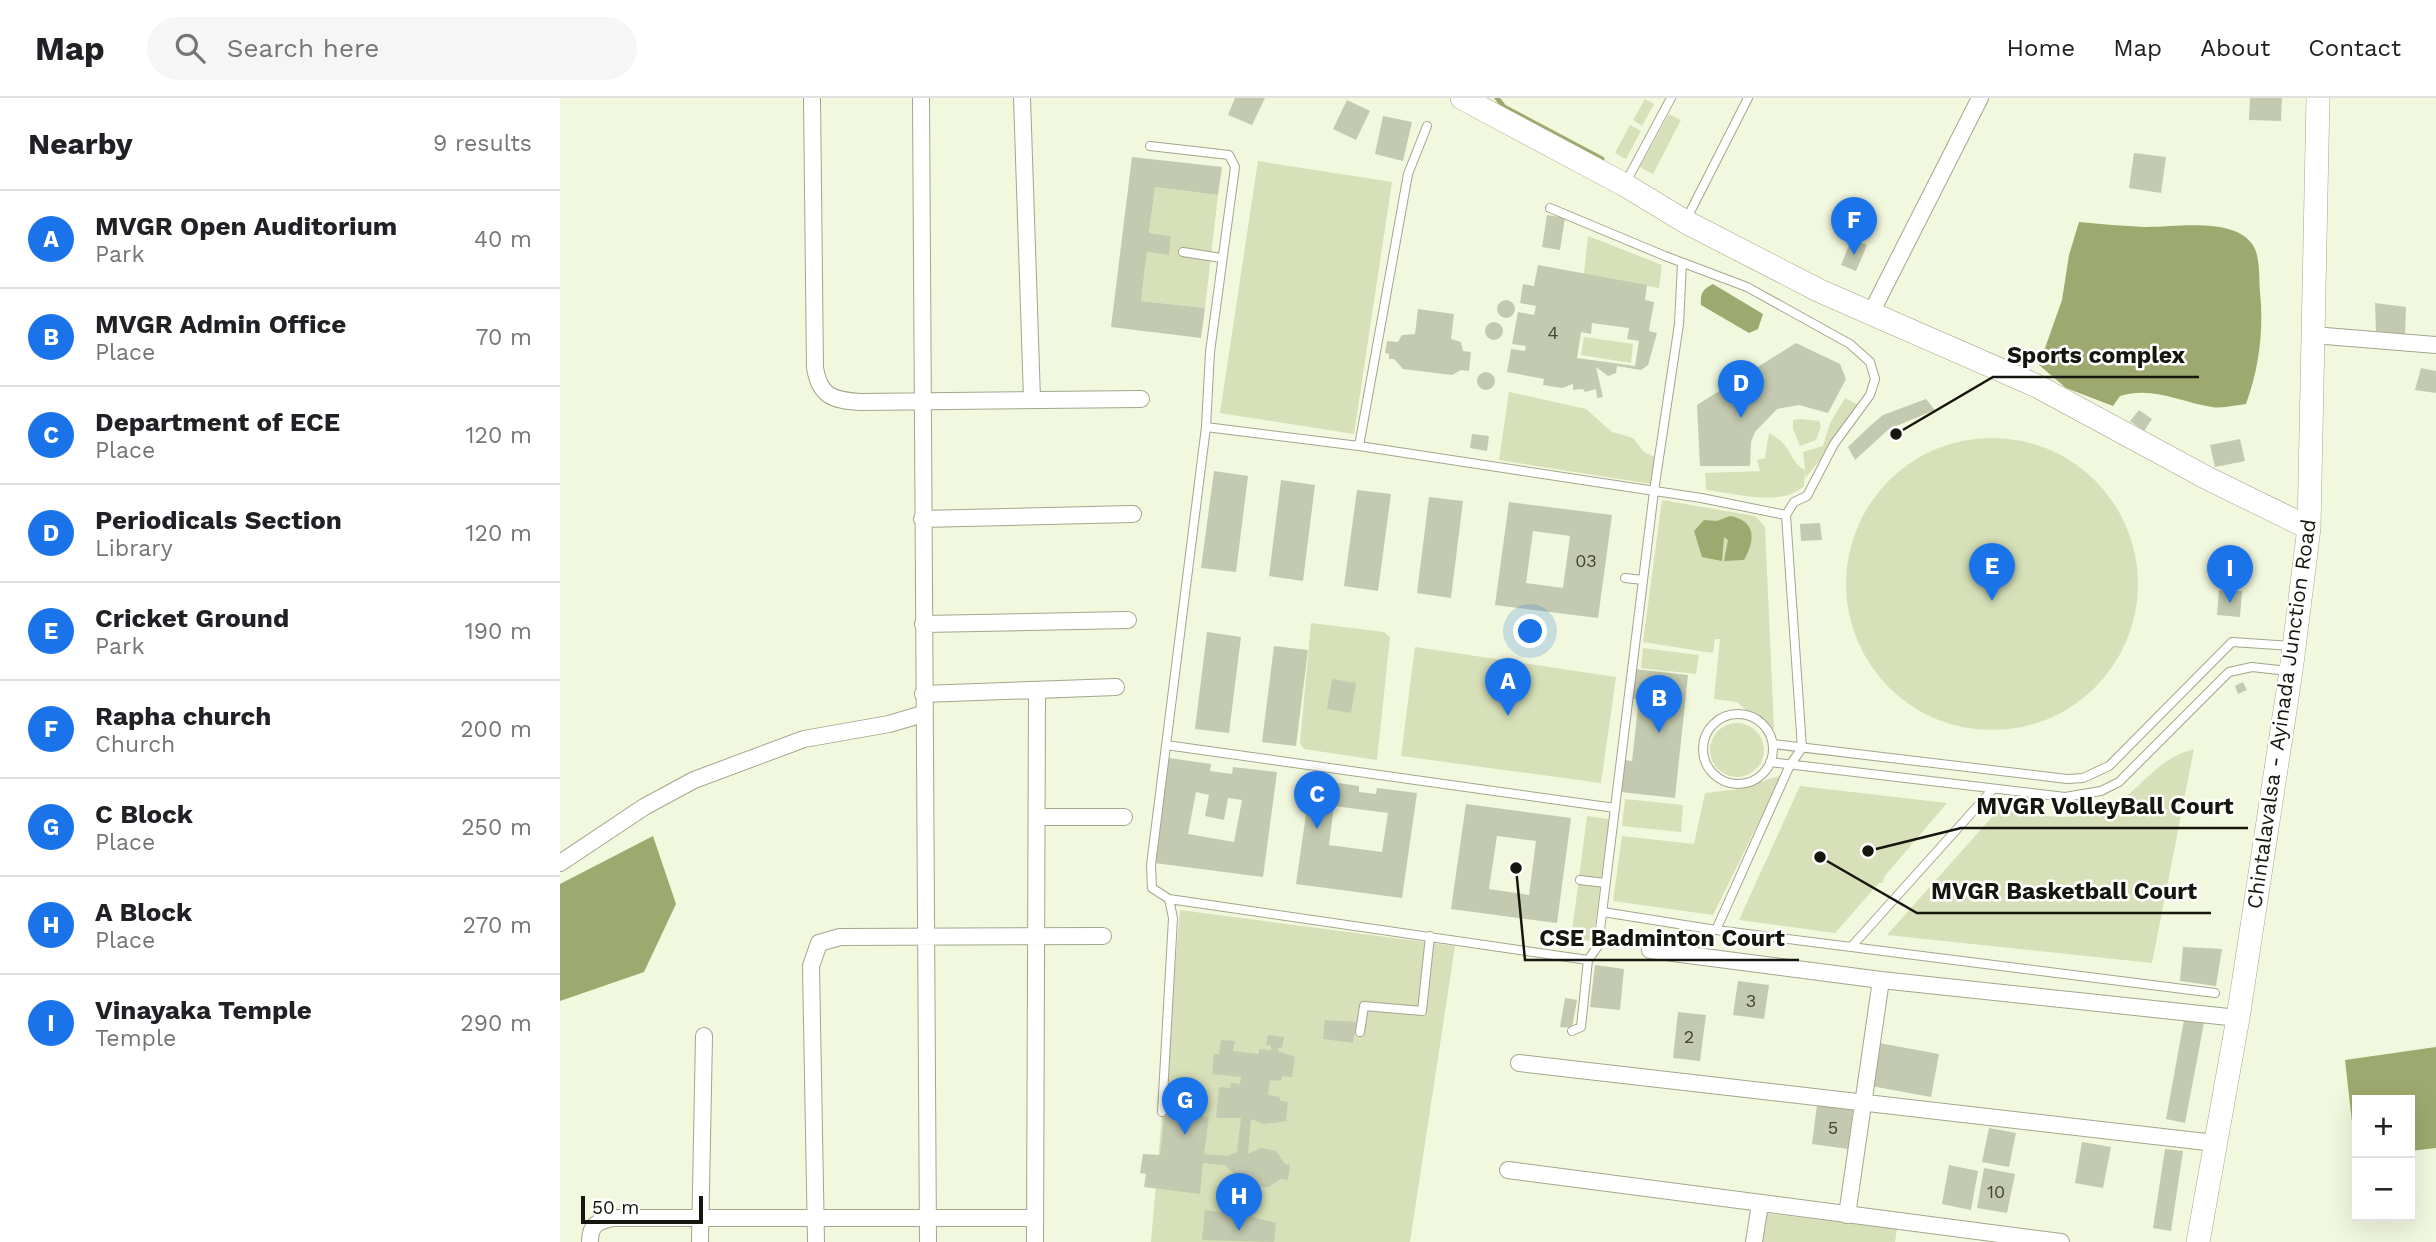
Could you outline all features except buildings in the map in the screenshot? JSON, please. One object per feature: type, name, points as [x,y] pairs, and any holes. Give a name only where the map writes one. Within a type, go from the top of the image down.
[{"type":"main road","points":[[1462,98],[1625,185],[1686,222],[1871,313],[2037,386],[2207,478],[2309,528]]},
{"type":"main road","name":"Chintalavalsa - Ayinada Junction Road","points":[[2198,1242],[2238,1018],[2291,671],[2309,528],[2318,98]]},
{"type":"street","points":[[813,98],[811,150],[817,379],[825,395],[834,400],[1141,399]]},
{"type":"street","points":[[920,98],[928,1242]]},
{"type":"street","points":[[1022,98],[1032,399]]},
{"type":"street","points":[[1871,313],[1980,98]]},
{"type":"street","points":[[2313,335],[2436,345]]},
{"type":"street","points":[[922,519],[1133,514]]},
{"type":"street","points":[[923,624],[1128,620]]},
{"type":"street","points":[[923,695],[1116,687]]},
{"type":"street","points":[[1035,1242],[1037,691]]},
{"type":"street","points":[[560,863],[644,807],[694,780],[804,739],[889,724],[923,714]]},
{"type":"street","points":[[1038,817],[1124,817]]},
{"type":"street","points":[[816,1242],[811,1056],[814,951],[819,943],[840,937],[1103,936]]},
{"type":"street","points":[[1650,950],[1881,980],[2238,1018]]},
{"type":"street","points":[[1847,1215],[1881,980]]},
{"type":"street","points":[[700,1242],[704,1036]]},
{"type":"street","points":[[1519,1063],[2216,1143]]},
{"type":"street","points":[[1508,1170],[2061,1242]]},
{"type":"street","points":[[1754,1242],[1760,1204]]},
{"type":"street","points":[[590,1242],[592,1226],[599,1221],[815,1216],[1035,1218]]},
{"type":"street","points":[[1913,1242],[1915,1225]]},
{"type":"lane","points":[[1625,185],[1671,98]]},
{"type":"lane","points":[[1686,222],[1748,98]]},
{"type":"lane","points":[[1359,446],[1408,174],[1427,126]]},
{"type":"lane","points":[[1150,146],[1229,155],[1235,167],[1210,352],[1206,427],[1151,865],[1152,888],[1169,898],[1588,960]]},
{"type":"lane","points":[[1550,208],[1682,263],[1748,287],[1850,344],[1870,362],[1875,379],[1870,395],[1834,444],[1807,496],[1794,502],[1786,515],[1802,748],[1790,765],[1716,930]]},
{"type":"lane","points":[[1183,253],[1221,258]]},
{"type":"lane","points":[[1572,1031],[1581,1027],[1588,960],[1598,946],[1603,912],[1654,491],[1679,324],[1682,263]]},
{"type":"lane","points":[[1206,427],[1359,446],[1654,491],[1786,515]]},
{"type":"lane","points":[[1625,578],[1643,580]]},
{"type":"lane","points":[[1773,744],[2067,779],[2083,778],[2109,766],[2232,642],[2293,646]]},
{"type":"lane","points":[[1770,762],[2065,797],[2101,791],[2119,782],[2229,672],[2252,667],[2291,671]]},
{"type":"lane","points":[[1729,715],[1749,716],[1765,726],[1773,744],[1770,762],[1765,771],[1749,782],[1720,779],[1707,764],[1704,743],[1710,725],[1729,715]]},
{"type":"lane","points":[[1166,745],[1615,808]]},
{"type":"lane","points":[[1852,946],[1993,789]]},
{"type":"lane","points":[[1580,880],[1605,883]]},
{"type":"lane","points":[[1162,1112],[1172,918],[1169,898]]},
{"type":"lane","points":[[1603,912],[1716,930],[2216,993]]},
{"type":"lane","points":[[1360,1032],[1364,1006],[1422,1011],[1430,936]]},
{"type":"shaded area","points":[[1645,99],[1654,104],[1642,126],[1633,120]]},
{"type":"shaded area","points":[[1669,114],[1681,120],[1653,174],[1640,167]]},
{"type":"shaded area","points":[[1630,125],[1641,131],[1626,159],[1615,153]]},
{"type":"shaded area","points":[[1258,161],[1392,182],[1354,434],[1220,413]]},
{"type":"shaded area","points":[[1155,187],[1218,195],[1205,308],[1141,301],[1147,252],[1169,254],[1171,236],[1149,233]]},
{"type":"shaded area","points":[[2079,222],[2144,227],[2221,227],[2247,238],[2258,259],[2261,334],[2257,363],[2246,404],[2216,407],[2155,394],[2132,393],[2120,396],[2113,406],[2066,388],[2039,365],[2062,300],[2069,255]]},
{"type":"shaded area","points":[[1588,236],[1662,265],[1659,288],[1584,274]]},
{"type":"shaded area","points":[[1713,284],[1763,314],[1758,329],[1749,333],[1701,305],[1703,292]]},
{"type":"shaded area","points":[[1584,337],[1633,344],[1631,363],[1581,355]]},
{"type":"shaded area","points":[[1509,392],[1586,409],[1612,432],[1633,438],[1644,452],[1655,457],[1651,484],[1499,460]]},
{"type":"shaded area","points":[[1845,398],[1859,405],[1830,448],[1806,477],[1805,473],[1804,486],[1794,493],[1770,498],[1706,490],[1705,473],[1760,471],[1757,460],[1765,458],[1769,433],[1783,443],[1795,462],[1805,470],[1803,452],[1823,446],[1830,423]]},
{"type":"shaded area","points":[[1793,420],[1819,421],[1821,426],[1816,440],[1800,446],[1793,429]]},
{"type":"shaded area","points":[[1992,438],[2034,444],[2061,455],[2085,471],[2105,491],[2121,515],[2132,542],[2138,584],[2132,626],[2121,653],[2105,677],[2085,697],[2061,713],[2034,724],[1992,730],[1950,724],[1923,713],[1899,697],[1879,677],[1863,653],[1852,626],[1846,584],[1852,542],[1863,515],[1879,491],[1899,471],[1923,455],[1950,444]]},
{"type":"shaded area","points":[[1662,500],[1755,516],[1765,527],[1774,729],[1768,729],[1737,702],[1714,699],[1720,639],[1715,639],[1713,653],[1643,642]]},
{"type":"shaded area","points":[[1730,516],[1745,522],[1751,533],[1752,539],[1744,560],[1724,561],[1728,540],[1724,537],[1722,561],[1702,557],[1694,531],[1704,520],[1717,521]]},
{"type":"shaded area","points":[[1311,623],[1384,632],[1390,637],[1377,760],[1304,749],[1300,743]]},
{"type":"shaded area","points":[[1415,647],[1616,677],[1601,783],[1401,756]]},
{"type":"shaded area","points":[[1643,648],[1699,655],[1696,674],[1641,668]]},
{"type":"shaded area","points":[[1737,723],[1756,731],[1764,750],[1756,769],[1737,777],[1718,769],[1710,750],[1718,731]]},
{"type":"shaded area","points":[[2194,749],[2152,963],[1887,935],[2000,808],[2033,815],[2067,817],[2100,811],[2129,794],[2166,761]]},
{"type":"shaded area","points":[[1782,775],[1713,915],[1613,901],[1622,836],[1694,844],[1705,793],[1739,789]]},
{"type":"shaded area","points":[[1800,786],[1947,803],[1884,877],[1883,883],[1879,883],[1835,933],[1739,920]]},
{"type":"shaded area","points":[[1625,799],[1683,805],[1681,832],[1622,826]]},
{"type":"shaded area","points":[[1587,816],[1609,819],[1593,941],[1571,939]]},
{"type":"shaded area","points":[[653,836],[676,904],[644,972],[560,1001],[560,884]]},
{"type":"shaded area","points":[[1180,910],[1455,946],[1410,1242],[1151,1242]]},
{"type":"shaded area","points":[[2436,1047],[2436,1148],[2415,1150],[2415,1095],[2352,1095],[2352,1122],[2345,1060]]},
{"type":"shaded area","points":[[1764,1213],[1897,1229],[1895,1242],[1761,1242]]},
{"type":"waterway","points":[[1497,98],[1504,107],[1602,159]]},
{"type":"place","name":"Rapha church","points":[[1854,255]]},
{"type":"place","name":"Periodicals Section","points":[[1741,418]]},
{"type":"place","name":"Sports complex","points":[[1896,434]]},
{"type":"place","name":"Cricket Ground","points":[[1992,601]]},
{"type":"place","name":"Vinayaka Temple","points":[[2230,603]]},
{"type":"place","name":"MVGR Open Auditorium","points":[[1508,716]]},
{"type":"place","name":"MVGR Admin Office","points":[[1659,733]]},
{"type":"place","name":"Department of ECE","points":[[1317,829]]},
{"type":"place","name":"MVGR VolleyBall Court","points":[[1868,851]]},
{"type":"place","name":"MVGR Basketball Court","points":[[1820,857]]},
{"type":"place","name":"CSE Badminton Court","points":[[1516,868]]},
{"type":"place","name":"C Block","points":[[1185,1135]]},
{"type":"place","name":"A Block","points":[[1239,1231]]}]
